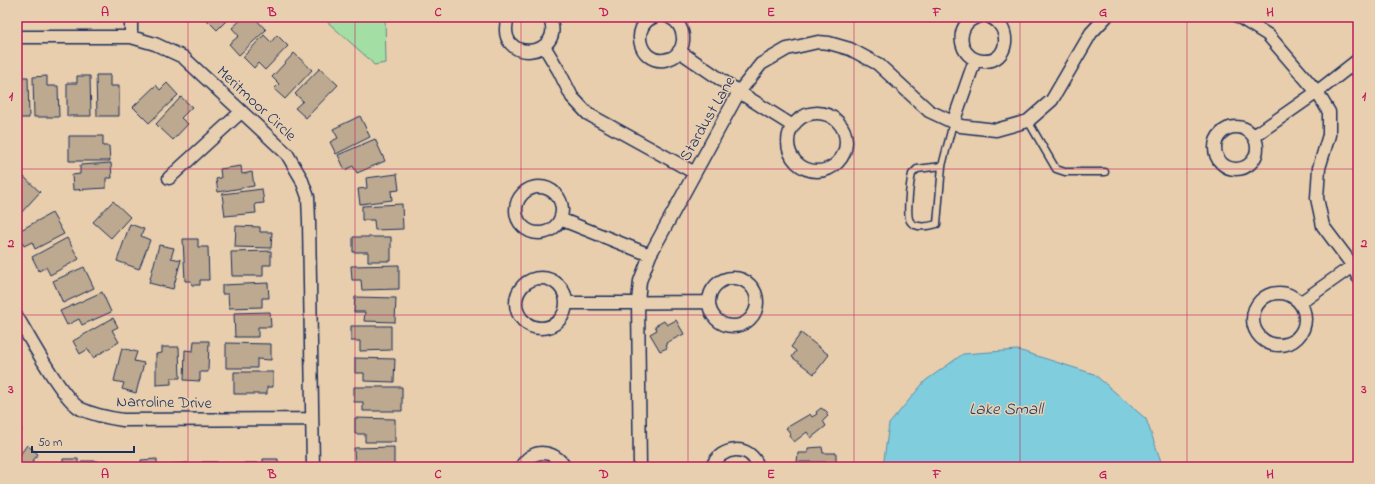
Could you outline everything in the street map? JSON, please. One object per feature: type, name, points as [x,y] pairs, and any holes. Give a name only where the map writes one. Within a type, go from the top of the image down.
[{"type":"street","points":[[131,17],[131,37]]},
{"type":"street","points":[[508,17],[506,35],[511,43],[518,49],[526,51],[536,51],[544,46],[549,39],[552,31],[549,17]]},
{"type":"street","points":[[654,17],[649,19],[643,25],[639,41],[642,50],[648,56],[656,60],[665,60],[673,57],[680,51],[683,43],[683,34],[680,26],[674,19],[669,17]]},
{"type":"street","points":[[978,17],[966,23],[960,40],[968,55],[975,60],[984,62],[993,59],[1000,54],[1006,38],[1004,29],[998,22],[990,17]]},
{"type":"street","name":"Stardust Lane","points":[[640,467],[638,302],[640,281],[650,255],[739,92],[761,64],[787,49],[818,42],[829,43],[850,49],[878,64],[929,111],[961,126],[996,130],[1028,121],[1052,100],[1092,33],[1106,17]]},
{"type":"street","points":[[1239,17],[1268,35],[1317,92],[1330,112],[1330,135],[1319,168],[1317,198],[1323,226],[1356,264],[1358,277]]},
{"type":"street","name":"Meritmoor Circle","points":[[17,37],[131,37],[155,44],[183,57],[287,154],[301,178],[308,197],[313,467]]},
{"type":"street","points":[[544,46],[572,97],[588,114],[695,172]]},
{"type":"street","points":[[680,51],[739,92],[793,126]]},
{"type":"street","points":[[953,123],[975,60]]},
{"type":"street","points":[[1254,136],[1317,92],[1358,60]]},
{"type":"street","points":[[169,178],[241,112]]},
{"type":"street","points":[[811,113],[822,113],[833,117],[841,125],[846,135],[846,147],[842,158],[835,166],[824,171],[813,171],[802,167],[794,159],[789,149],[788,137],[793,126],[800,118],[811,113]]},
{"type":"street","points":[[560,219],[650,255]]},
{"type":"street","points":[[1300,303],[1356,264]]},
{"type":"street","points":[[733,277],[742,279],[750,284],[756,292],[756,311],[750,319],[742,324],[733,326],[724,325],[716,319],[710,311],[708,302],[710,292],[715,284],[723,279],[733,277]]},
{"type":"street","points":[[541,278],[550,280],[559,285],[564,293],[566,303],[565,312],[559,320],[551,326],[542,328],[532,326],[524,321],[518,313],[516,303],[518,294],[523,285],[531,280],[541,278]]},
{"type":"street","points":[[1273,293],[1283,293],[1292,296],[1300,303],[1305,312],[1305,322],[1302,332],[1295,340],[1286,344],[1276,345],[1266,342],[1258,335],[1254,326],[1253,315],[1257,305],[1263,298],[1273,293]]},
{"type":"street","points":[[566,303],[708,302]]},
{"type":"street","name":"Narroline Drive","points":[[17,317],[63,391],[80,408],[104,417],[123,420],[312,419]]},
{"type":"street","points":[[712,467],[717,457],[725,452],[734,450],[744,451],[752,457],[758,467]]},
{"type":"street","points":[[521,467],[525,461],[533,455],[542,453],[552,455],[560,460],[565,467]]},
{"type":"lane","points":[[1028,121],[1056,169],[1065,172],[1105,172]]},
{"type":"lane","points":[[942,166],[917,169],[912,174],[910,183],[909,216],[910,221],[914,225],[923,227],[938,224],[942,166],[953,123]]},
{"type":"green space","points":[[322,17],[385,17],[386,63],[374,65]]},
{"type":"water","name":"Lake Small","points":[[1018,350],[1094,374],[1146,419],[1163,467],[883,467],[889,424],[925,381],[963,354]]},
{"type":"building","points":[[204,17],[230,17],[217,30]]},
{"type":"building","points":[[244,17],[254,17],[266,30],[239,55],[229,44],[239,36],[232,28]]},
{"type":"building","points":[[264,35],[271,42],[277,35],[288,46],[265,70],[258,63],[254,68],[243,57]]},
{"type":"building","points":[[294,53],[312,70],[285,99],[274,89],[279,84],[272,77]]},
{"type":"building","points":[[320,68],[338,85],[306,118],[295,108],[303,101],[295,94]]},
{"type":"building","points":[[96,75],[110,75],[110,86],[119,86],[119,116],[97,116]]},
{"type":"building","points":[[47,76],[47,86],[58,86],[59,117],[34,117],[33,77]]},
{"type":"building","points":[[77,76],[90,76],[91,116],[67,116],[67,83],[77,83]]},
{"type":"building","points":[[17,77],[28,77],[29,118],[17,118]]},
{"type":"building","points":[[167,83],[178,95],[149,123],[133,107],[156,85],[160,90]]},
{"type":"building","points":[[181,97],[192,107],[181,118],[188,124],[173,140],[156,124]]},
{"type":"building","points":[[360,116],[370,137],[336,154],[330,142],[338,138],[333,129]]},
{"type":"building","points":[[69,136],[103,136],[103,146],[109,146],[110,161],[69,161]]},
{"type":"building","points":[[375,139],[385,161],[357,173],[353,166],[345,170],[338,155]]},
{"type":"building","points":[[111,163],[112,178],[106,178],[106,188],[73,190],[72,175],[80,174],[80,165]]},
{"type":"building","points":[[241,166],[242,174],[252,172],[254,186],[218,192],[216,179],[221,178],[220,169]]},
{"type":"building","points":[[397,174],[399,190],[391,191],[392,200],[360,204],[358,189],[367,188],[366,178]]},
{"type":"building","points":[[22,175],[40,192],[20,214],[17,211],[17,181]]},
{"type":"building","points":[[262,189],[264,203],[255,204],[256,213],[225,216],[222,194]]},
{"type":"building","points":[[113,201],[130,217],[111,238],[93,222]]},
{"type":"building","points":[[402,204],[403,229],[375,230],[374,220],[362,220],[362,206]]},
{"type":"building","points":[[52,213],[64,234],[35,249],[32,242],[24,246],[17,232]]},
{"type":"building","points":[[130,224],[144,229],[141,236],[150,240],[139,269],[117,261]]},
{"type":"building","points":[[236,226],[260,227],[260,232],[272,232],[271,248],[235,247]]},
{"type":"building","points":[[353,237],[391,237],[391,261],[368,261],[368,252],[353,252]]},
{"type":"building","points":[[67,238],[79,259],[50,275],[46,267],[39,271],[32,257]]},
{"type":"building","points":[[183,239],[198,239],[198,247],[208,247],[209,280],[200,280],[200,285],[192,285],[191,281],[185,281]]},
{"type":"building","points":[[159,245],[174,248],[171,258],[181,260],[173,289],[149,283]]},
{"type":"building","points":[[271,251],[271,265],[263,265],[263,276],[232,276],[231,252]]},
{"type":"building","points":[[399,265],[399,289],[362,290],[361,280],[352,280],[351,266]]},
{"type":"building","points":[[84,267],[94,288],[63,303],[53,281]]},
{"type":"building","points":[[268,283],[269,298],[262,298],[262,307],[229,308],[228,294],[222,294],[222,285]]},
{"type":"building","points":[[102,292],[111,312],[82,325],[79,319],[67,325],[60,311]]},
{"type":"building","points":[[355,297],[396,298],[395,322],[364,321],[365,312],[354,312]]},
{"type":"building","points":[[270,312],[271,327],[258,327],[258,337],[235,337],[234,313]]},
{"type":"building","points":[[113,318],[118,327],[112,330],[119,342],[93,358],[88,349],[80,354],[73,341]]},
{"type":"building","points":[[676,320],[684,334],[666,343],[667,348],[660,351],[650,334],[657,330],[655,326],[664,321],[667,325]]},
{"type":"building","points":[[351,326],[391,326],[391,350],[360,351],[360,341],[351,341]]},
{"type":"building","points":[[801,333],[829,355],[814,374],[792,357],[796,351],[791,347]]},
{"type":"building","points":[[194,341],[209,341],[208,372],[200,372],[200,381],[184,380],[185,350],[193,351]]},
{"type":"building","points":[[226,343],[271,344],[271,360],[257,359],[257,368],[226,368]]},
{"type":"building","points":[[162,347],[179,347],[180,378],[171,378],[171,384],[156,385],[156,354],[162,353]]},
{"type":"building","points":[[122,348],[137,352],[134,361],[144,363],[136,393],[122,389],[124,383],[114,381]]},
{"type":"building","points":[[355,358],[395,359],[394,382],[364,381],[364,373],[355,373]]},
{"type":"building","points":[[234,372],[273,372],[273,387],[267,387],[267,394],[234,394]]},
{"type":"building","points":[[354,387],[402,387],[402,411],[363,411],[363,402],[354,402]]},
{"type":"building","points":[[821,408],[828,413],[826,414],[828,416],[823,421],[826,426],[811,438],[807,432],[794,442],[789,436],[790,433],[786,428],[810,414],[812,417],[817,414],[816,412]]},
{"type":"building","points":[[355,418],[395,419],[395,442],[365,442],[365,434],[355,434]]},
{"type":"building","points":[[17,422],[22,431],[17,433]]},
{"type":"building","points":[[27,445],[38,454],[32,462],[40,467],[17,467],[17,459]]},
{"type":"building","points":[[394,447],[394,467],[355,467],[354,448]]},
{"type":"building","points":[[822,447],[823,453],[836,453],[836,462],[797,462],[798,453],[808,453],[808,448]]},
{"type":"building","points":[[63,459],[78,459],[78,467],[63,467]]},
{"type":"building","points":[[157,459],[157,467],[141,467],[141,460]]},
{"type":"building","points":[[263,459],[278,459],[278,467],[263,467]]},
{"type":"building","points":[[82,461],[97,461],[97,467],[82,467]]},
{"type":"building","points":[[202,462],[217,462],[217,467],[202,467]]},
{"type":"building","points":[[188,463],[188,467],[173,467],[173,464]]},
{"type":"building","points":[[244,463],[258,463],[258,467],[244,467]]},
{"type":"building","points":[[124,464],[138,464],[138,467],[124,467]]}]
